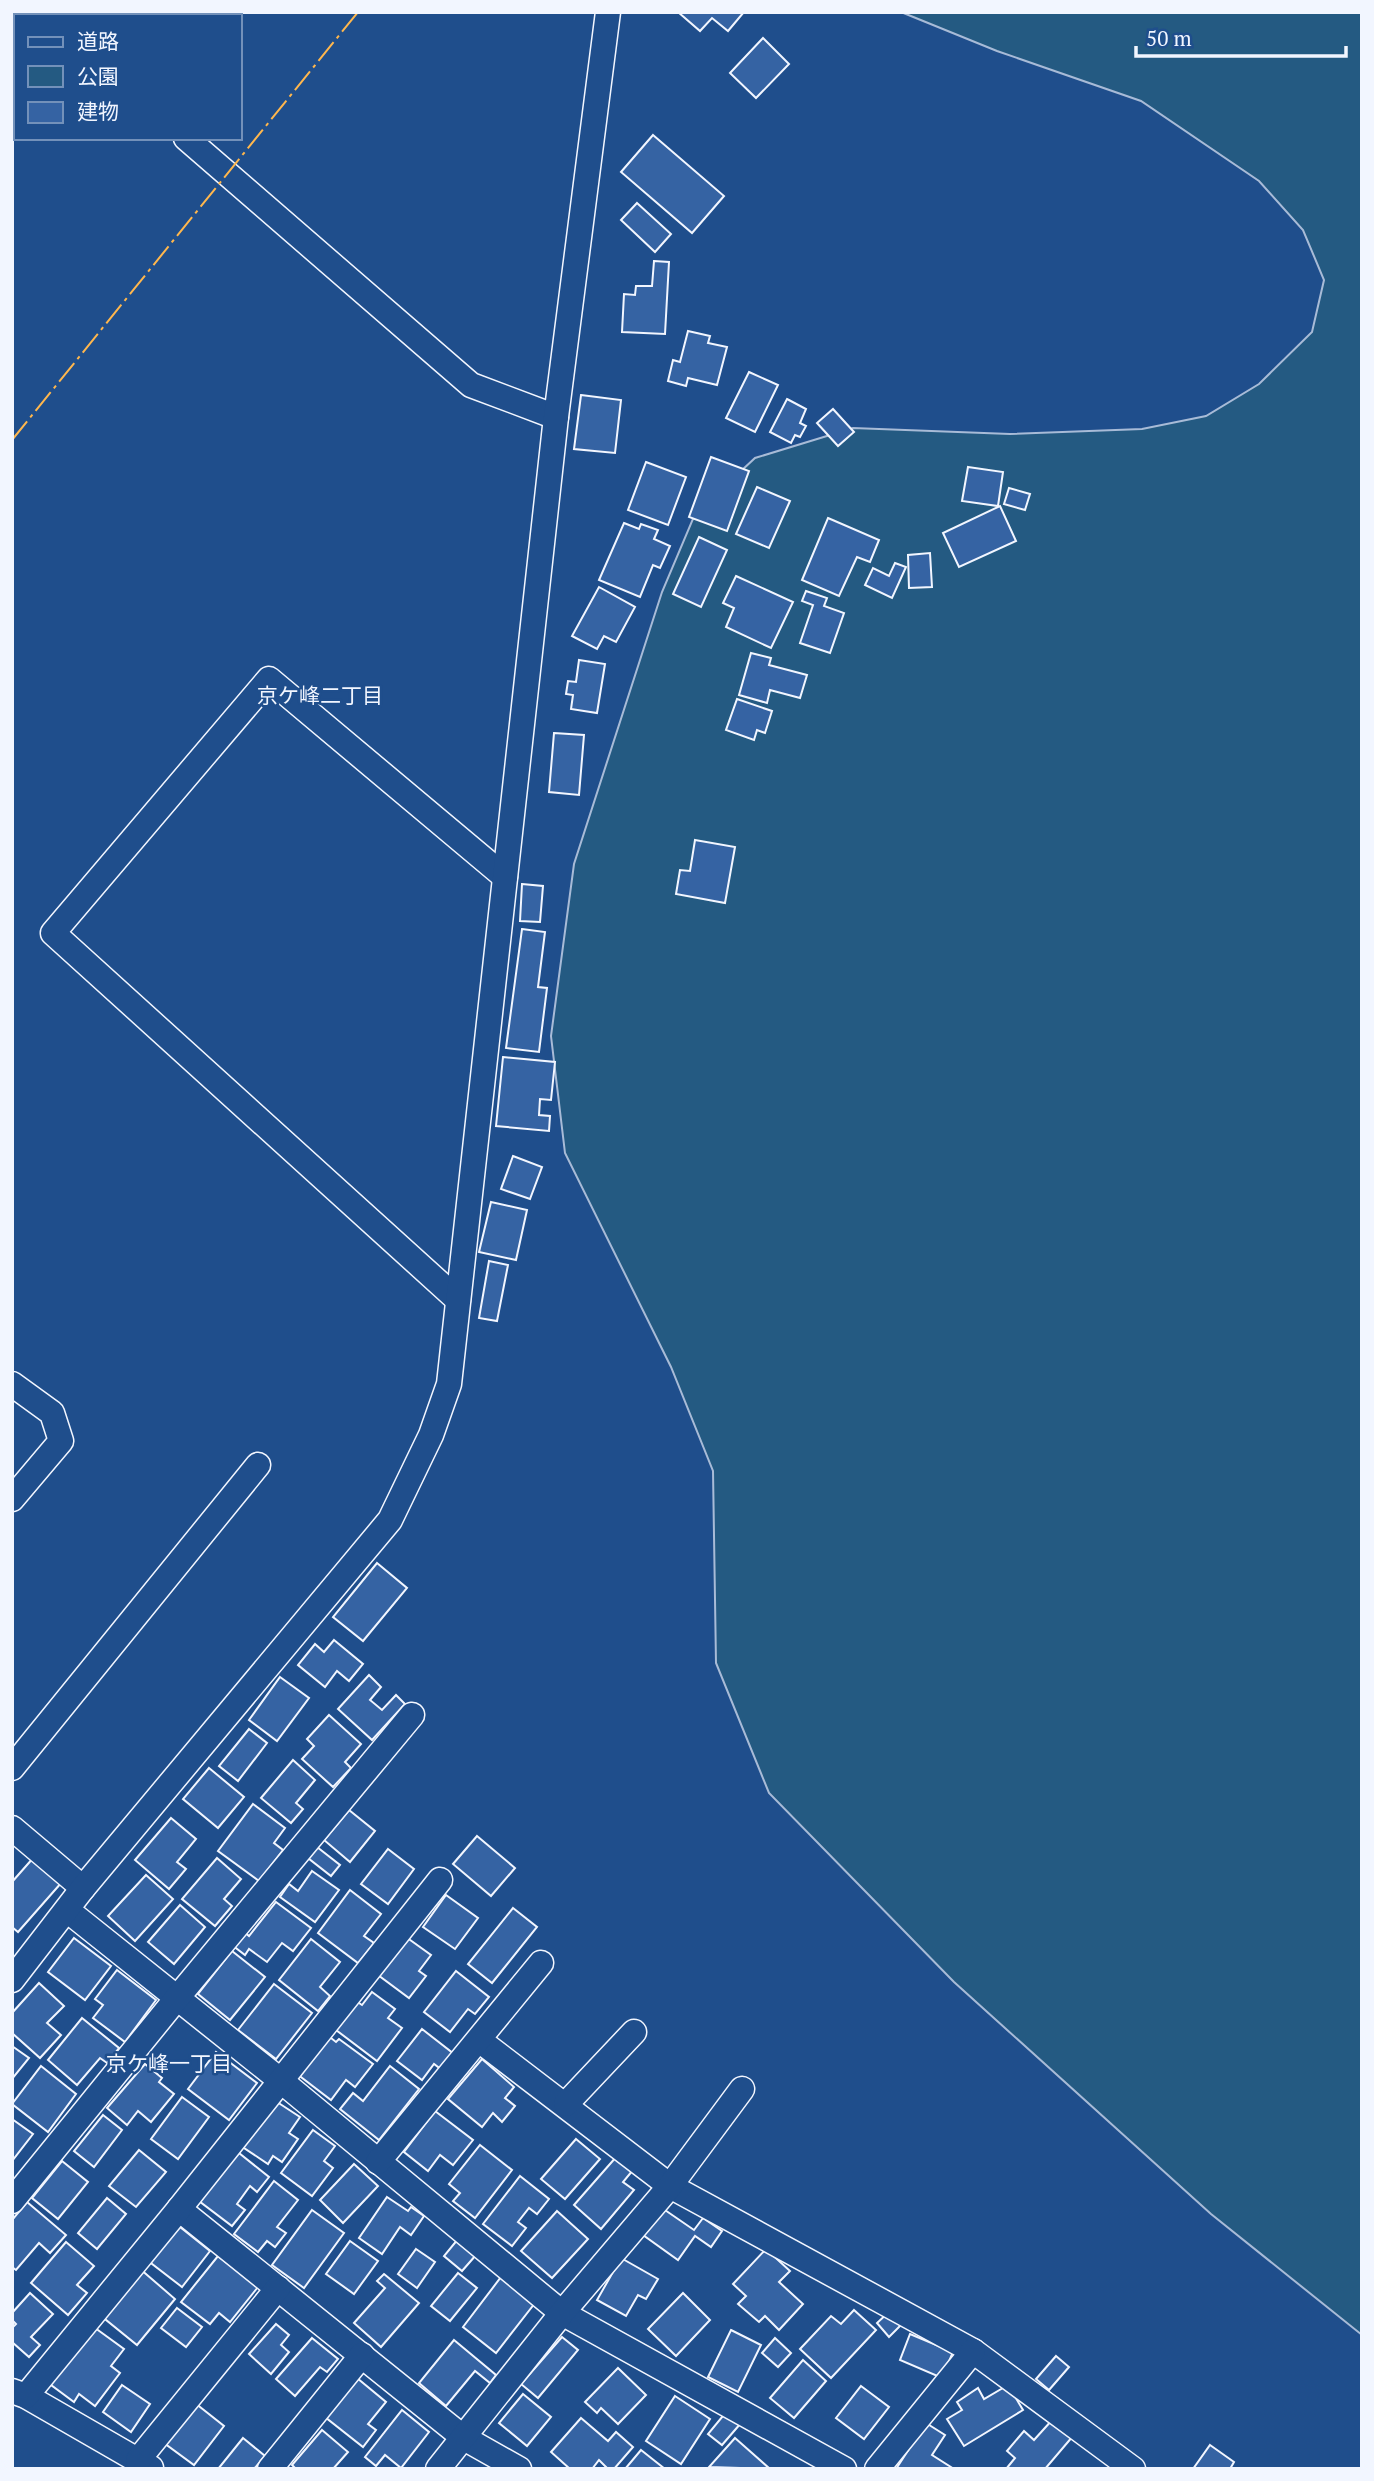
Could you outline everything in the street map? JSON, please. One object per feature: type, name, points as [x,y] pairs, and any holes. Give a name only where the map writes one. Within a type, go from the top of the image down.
[{"type":"street","points":[[12,1980],[83,1888],[390,1520],[431,1435],[449,1384],[556,417],[608,12]]},
{"type":"street","points":[[188,140],[471,385],[556,417]]},
{"type":"street","points":[[458,1300],[54,933],[269,679],[505,877]]},
{"type":"street","points":[[12,1384],[52,1412],[61,1441],[12,1499]]},
{"type":"street","points":[[12,1768],[258,1465]]},
{"type":"street","points":[[12,2201],[412,1715]]},
{"type":"street","points":[[12,1828],[83,1888]]},
{"type":"street","points":[[278,2288],[145,2464],[19,2393],[179,2209],[440,1880]]},
{"type":"street","points":[[67,1910],[280,2080],[562,2313],[844,2469]]},
{"type":"street","points":[[378,2162],[541,1964]]},
{"type":"street","points":[[566,2104],[634,2032]]},
{"type":"street","points":[[479,2040],[670,2186],[973,2351],[1133,2469]]},
{"type":"street","points":[[438,2469],[562,2313],[670,2186],[742,2089]]},
{"type":"street","points":[[179,2209],[464,2438],[519,2469]]},
{"type":"street","points":[[877,2469],[973,2351]]},
{"type":"street","points":[[270,2469],[362,2356]]},
{"type":"green space","points":[[901,12],[1362,12],[1362,2335],[1211,2214],[954,1982],[769,1793],[716,1663],[713,1471],[671,1367],[565,1153],[551,1036],[574,864],[662,592],[695,514],[755,458],[853,428],[1010,434],[1142,429],[1206,416],[1259,384],[1312,332],[1324,280],[1303,230],[1259,181],[1141,101],[997,51]]},
{"type":"building","points":[[678,12],[744,12],[728,31],[712,18],[700,31]]},
{"type":"building","points":[[763,38],[789,64],[756,98],[730,73]]},
{"type":"building","points":[[653,135],[724,196],[692,233],[621,172]]},
{"type":"building","points":[[637,203],[671,234],[655,252],[621,220]]},
{"type":"building","points":[[654,261],[669,262],[665,334],[622,332],[624,294],[635,295],[636,286],[652,286]]},
{"type":"building","points":[[688,331],[710,336],[708,343],[727,347],[717,385],[688,378],[686,386],[668,381],[673,360],[680,362]]},
{"type":"building","points":[[749,372],[778,385],[755,432],[726,418]]},
{"type":"building","points":[[581,395],[621,400],[615,453],[574,449]]},
{"type":"building","points":[[787,399],[806,409],[800,423],[806,426],[800,437],[795,435],[791,443],[770,432]]},
{"type":"building","points":[[833,409],[854,432],[838,446],[817,423]]},
{"type":"building","points":[[711,457],[749,471],[727,531],[689,517]]},
{"type":"building","points":[[646,462],[686,477],[668,525],[628,510]]},
{"type":"building","points":[[968,467],[1003,472],[998,506],[962,501]]},
{"type":"building","points":[[757,487],[790,501],[769,548],[736,534]]},
{"type":"building","points":[[1009,488],[1030,494],[1025,510],[1004,504]]},
{"type":"building","points":[[1000,506],[1016,541],[959,567],[943,533]]},
{"type":"building","points":[[828,518],[879,540],[870,562],[857,557],[839,596],[802,580]]},
{"type":"building","points":[[624,523],[639,529],[641,524],[658,530],[654,539],[670,546],[660,568],[653,565],[640,597],[599,580]]},
{"type":"building","points":[[699,537],[727,550],[701,607],[673,594]]},
{"type":"building","points":[[930,553],[932,587],[909,588],[908,555]]},
{"type":"building","points":[[895,563],[906,567],[892,598],[865,585],[873,568],[889,576]]},
{"type":"building","points":[[736,576],[793,602],[771,648],[726,627],[734,608],[723,603]]},
{"type":"building","points":[[599,587],[635,607],[616,642],[604,636],[597,649],[572,636]]},
{"type":"building","points":[[806,591],[827,598],[824,606],[844,613],[830,653],[800,643],[813,605],[802,601]]},
{"type":"building","points":[[751,653],[771,658],[769,665],[807,675],[800,698],[770,690],[767,703],[739,695]]},
{"type":"building","points":[[579,660],[605,664],[597,713],[571,709],[573,695],[566,694],[568,681],[576,682]]},
{"type":"building","points":[[737,699],[772,711],[765,733],[757,730],[754,740],[726,730]]},
{"type":"building","points":[[554,733],[584,735],[579,795],[549,792]]},
{"type":"building","points":[[695,840],[735,847],[725,903],[676,894],[680,870],[690,871]]},
{"type":"building","points":[[522,884],[543,886],[540,922],[520,921]]},
{"type":"building","points":[[522,929],[545,932],[538,987],[547,988],[539,1052],[506,1048]]},
{"type":"building","points":[[503,1057],[555,1062],[551,1100],[540,1099],[539,1115],[550,1116],[549,1131],[496,1126]]},
{"type":"building","points":[[513,1156],[542,1167],[530,1199],[501,1189]]},
{"type":"building","points":[[491,1202],[527,1210],[516,1260],[479,1252]]},
{"type":"building","points":[[489,1261],[508,1265],[497,1321],[479,1318]]},
{"type":"building","points":[[377,1563],[407,1588],[363,1641],[333,1617]]},
{"type":"building","points":[[334,1640],[363,1664],[349,1681],[337,1671],[325,1687],[298,1665],[315,1644],[324,1652]]},
{"type":"building","points":[[369,1675],[381,1687],[370,1700],[382,1710],[396,1695],[405,1704],[372,1740],[338,1709]]},
{"type":"building","points":[[280,1677],[309,1698],[277,1741],[249,1720]]},
{"type":"building","points":[[329,1715],[361,1744],[345,1762],[351,1768],[333,1787],[302,1759],[314,1746],[307,1739]]},
{"type":"building","points":[[249,1729],[267,1743],[238,1781],[219,1766]]},
{"type":"building","points":[[293,1760],[315,1780],[296,1803],[303,1809],[291,1823],[261,1798]]},
{"type":"building","points":[[209,1768],[244,1797],[218,1828],[183,1799]]},
{"type":"building","points":[[253,1804],[285,1828],[274,1843],[283,1850],[259,1881],[218,1851]]},
{"type":"building","points":[[349,1810],[375,1831],[350,1862],[324,1840]]},
{"type":"building","points":[[171,1818],[196,1839],[177,1862],[186,1869],[169,1889],[135,1860]]},
{"type":"building","points":[[477,1836],[515,1868],[491,1896],[453,1864]]},
{"type":"building","points":[[317,1847],[340,1865],[331,1876],[308,1858]]},
{"type":"building","points":[[388,1849],[414,1869],[388,1904],[361,1884]]},
{"type":"building","points":[[34,1857],[62,1882],[18,1932],[12,1927],[12,1882]]},
{"type":"building","points":[[217,1858],[241,1879],[224,1899],[232,1906],[215,1926],[182,1899]]},
{"type":"building","points":[[312,1871],[339,1890],[315,1922],[280,1897],[289,1884],[298,1891]]},
{"type":"building","points":[[146,1875],[173,1899],[135,1941],[108,1916]]},
{"type":"building","points":[[350,1890],[381,1914],[364,1936],[374,1943],[358,1963],[318,1933]]},
{"type":"building","points":[[446,1895],[478,1918],[455,1949],[423,1927]]},
{"type":"building","points":[[276,1902],[311,1928],[293,1951],[282,1943],[267,1962],[249,1949],[245,1955],[232,1945],[243,1931],[249,1936]]},
{"type":"building","points":[[180,1905],[205,1927],[174,1964],[148,1942]]},
{"type":"building","points":[[513,1908],[537,1927],[492,1983],[468,1964]]},
{"type":"building","points":[[406,1937],[431,1955],[419,1971],[426,1976],[409,1998],[378,1975]]},
{"type":"building","points":[[74,1938],[111,1966],[85,2000],[48,1972]]},
{"type":"building","points":[[311,1939],[340,1962],[320,1987],[330,1996],[318,2011],[279,1980]]},
{"type":"building","points":[[232,1951],[265,1977],[230,2020],[198,1994]]},
{"type":"building","points":[[117,1970],[156,2000],[125,2042],[93,2018],[103,2005],[95,1999]]},
{"type":"building","points":[[456,1971],[489,1997],[475,2014],[468,2009],[450,2032],[424,2012]]},
{"type":"building","points":[[39,1983],[64,2006],[47,2023],[61,2035],[40,2058],[12,2033],[12,2013]]},
{"type":"building","points":[[274,1984],[312,2013],[276,2059],[238,2030]]},
{"type":"building","points":[[372,1992],[395,2009],[388,2018],[402,2028],[377,2061],[332,2027],[353,1999],[362,2005]]},
{"type":"building","points":[[82,2018],[119,2048],[107,2063],[100,2058],[77,2085],[48,2060]]},
{"type":"building","points":[[422,2029],[454,2054],[442,2070],[434,2064],[422,2080],[397,2061]]},
{"type":"building","points":[[326,2034],[336,2042],[339,2039],[373,2064],[355,2087],[346,2080],[331,2100],[297,2074]]},
{"type":"building","points":[[12,2046],[29,2058],[12,2079]]},
{"type":"building","points":[[216,2052],[257,2083],[229,2120],[188,2089]]},
{"type":"building","points":[[482,2059],[514,2087],[505,2098],[515,2106],[502,2122],[493,2113],[482,2127],[448,2099]]},
{"type":"building","points":[[145,2064],[162,2078],[159,2082],[174,2094],[151,2122],[138,2111],[127,2125],[107,2108]]},
{"type":"building","points":[[41,2066],[76,2094],[48,2132],[12,2104]]},
{"type":"building","points":[[390,2066],[419,2089],[379,2140],[340,2109],[353,2093],[363,2101]]},
{"type":"building","points":[[182,2097],[209,2117],[178,2159],[151,2139]]},
{"type":"building","points":[[274,2100],[300,2117],[289,2133],[298,2139],[282,2162],[273,2156],[268,2164],[241,2146]]},
{"type":"building","points":[[435,2111],[473,2140],[453,2165],[440,2155],[428,2171],[404,2152]]},
{"type":"building","points":[[103,2115],[122,2130],[94,2167],[74,2151]]},
{"type":"building","points":[[12,2119],[33,2134],[12,2161]]},
{"type":"building","points":[[313,2130],[335,2146],[324,2161],[333,2168],[312,2196],[281,2173]]},
{"type":"building","points":[[576,2139],[600,2159],[565,2199],[541,2179]]},
{"type":"building","points":[[480,2145],[512,2170],[475,2218],[453,2201],[460,2193],[449,2184]]},
{"type":"building","points":[[234,2149],[269,2177],[257,2192],[250,2186],[237,2204],[245,2210],[232,2226],[195,2198]]},
{"type":"building","points":[[139,2150],[166,2172],[136,2207],[109,2186]]},
{"type":"building","points":[[617,2156],[633,2170],[623,2182],[634,2190],[601,2229],[574,2205]]},
{"type":"building","points":[[62,2161],[88,2182],[58,2219],[32,2198]]},
{"type":"building","points":[[354,2164],[378,2186],[343,2223],[320,2200]]},
{"type":"building","points":[[520,2176],[549,2199],[537,2214],[529,2208],[518,2222],[526,2228],[512,2246],[483,2224]]},
{"type":"building","points":[[274,2181],[298,2200],[277,2227],[286,2233],[275,2247],[267,2241],[258,2252],[234,2234]]},
{"type":"building","points":[[387,2197],[408,2211],[411,2207],[424,2216],[411,2235],[400,2227],[382,2254],[359,2238]]},
{"type":"building","points":[[107,2198],[126,2214],[97,2249],[78,2233]]},
{"type":"building","points":[[27,2202],[66,2235],[50,2253],[39,2243],[16,2270],[12,2267],[12,2220]]},
{"type":"building","points":[[662,2208],[694,2230],[703,2218],[722,2231],[711,2247],[695,2236],[678,2260],[643,2235]]},
{"type":"building","points":[[312,2210],[344,2233],[304,2288],[272,2265]]},
{"type":"building","points":[[557,2211],[588,2239],[552,2278],[521,2251]]},
{"type":"building","points":[[175,2223],[210,2251],[182,2287],[147,2260]]},
{"type":"building","points":[[458,2239],[476,2255],[462,2271],[444,2256]]},
{"type":"building","points":[[350,2241],[378,2261],[354,2294],[326,2274]]},
{"type":"building","points":[[66,2242],[94,2266],[77,2285],[87,2293],[68,2315],[31,2283]]},
{"type":"building","points":[[416,2249],[435,2262],[417,2288],[398,2274]]},
{"type":"building","points":[[766,2249],[790,2271],[779,2282],[803,2304],[779,2330],[765,2316],[759,2322],[738,2304],[746,2296],[733,2284]]},
{"type":"building","points":[[218,2256],[258,2287],[230,2322],[219,2313],[210,2324],[181,2302]]},
{"type":"building","points":[[621,2258],[658,2279],[646,2299],[638,2295],[626,2316],[597,2300]]},
{"type":"building","points":[[139,2268],[175,2299],[137,2345],[100,2315]]},
{"type":"building","points":[[458,2273],[477,2288],[450,2321],[431,2306]]},
{"type":"building","points":[[384,2274],[419,2303],[381,2347],[354,2323],[385,2288],[377,2281]]},
{"type":"building","points":[[501,2277],[535,2303],[496,2353],[463,2327]]},
{"type":"building","points":[[30,2293],[53,2314],[31,2337],[40,2345],[29,2357],[12,2342],[12,2328],[16,2324],[12,2320],[12,2313]]},
{"type":"building","points":[[683,2293],[710,2320],[676,2356],[648,2329]]},
{"type":"building","points":[[177,2308],[202,2327],[186,2347],[161,2328]]},
{"type":"building","points":[[854,2310],[876,2330],[831,2378],[800,2349],[831,2316],[841,2324]]},
{"type":"building","points":[[890,2311],[902,2324],[889,2337],[877,2323]]},
{"type":"building","points":[[276,2324],[289,2335],[281,2345],[289,2352],[271,2374],[249,2354]]},
{"type":"building","points":[[91,2325],[124,2349],[111,2366],[120,2373],[95,2406],[79,2394],[74,2402],[47,2382]]},
{"type":"building","points":[[731,2330],[761,2345],[738,2392],[708,2377]]},
{"type":"building","points":[[910,2334],[953,2352],[942,2378],[900,2360]]},
{"type":"building","points":[[562,2337],[578,2350],[538,2398],[521,2384]]},
{"type":"building","points":[[312,2338],[338,2359],[327,2372],[320,2367],[295,2396],[276,2379]]},
{"type":"building","points":[[775,2338],[791,2353],[778,2367],[762,2353]]},
{"type":"building","points":[[454,2340],[496,2375],[490,2383],[475,2371],[446,2406],[419,2383]]},
{"type":"building","points":[[1056,2356],[1069,2367],[1049,2390],[1036,2379]]},
{"type":"building","points":[[803,2360],[826,2381],[794,2418],[770,2398]]},
{"type":"building","points":[[618,2368],[646,2395],[618,2424],[601,2408],[597,2413],[585,2402]]},
{"type":"building","points":[[357,2378],[386,2402],[368,2424],[376,2430],[363,2447],[325,2417]]},
{"type":"building","points":[[122,2385],[150,2404],[131,2432],[103,2412]]},
{"type":"building","points":[[1008,2385],[1023,2410],[964,2446],[947,2419],[962,2410],[957,2402],[978,2388],[984,2399]]},
{"type":"building","points":[[861,2386],[889,2407],[864,2439],[836,2418]]},
{"type":"building","points":[[523,2394],[551,2417],[527,2446],[499,2423]]},
{"type":"building","points":[[675,2396],[710,2419],[681,2464],[646,2441]]},
{"type":"building","points":[[195,2403],[224,2426],[194,2465],[164,2443]]},
{"type":"building","points":[[402,2410],[429,2432],[401,2468],[385,2455],[376,2466],[365,2457]]},
{"type":"building","points":[[727,2411],[741,2423],[722,2445],[708,2434]]},
{"type":"building","points":[[581,2418],[608,2441],[616,2432],[633,2447],[614,2469],[608,2469],[599,2460],[592,2469],[570,2469],[551,2452]]},
{"type":"building","points":[[1053,2419],[1073,2436],[1045,2469],[1006,2469],[1015,2458],[1007,2451],[1024,2431],[1034,2440]]},
{"type":"building","points":[[926,2423],[945,2435],[932,2455],[954,2469],[896,2469]]},
{"type":"building","points":[[322,2430],[348,2452],[333,2469],[296,2469],[292,2465]]},
{"type":"building","points":[[243,2438],[265,2456],[254,2469],[218,2469]]},
{"type":"building","points":[[735,2438],[770,2469],[709,2467]]},
{"type":"building","points":[[1210,2445],[1234,2462],[1230,2469],[1193,2469]]},
{"type":"building","points":[[641,2450],[665,2469],[625,2469]]},
{"type":"power","points":[[12,440],[358,12]]},
{"type":"district","name":"京ケ峰二丁目","points":[[320,696]]},
{"type":"district","name":"京ケ峰一丁目","points":[[169,2064]]}]
